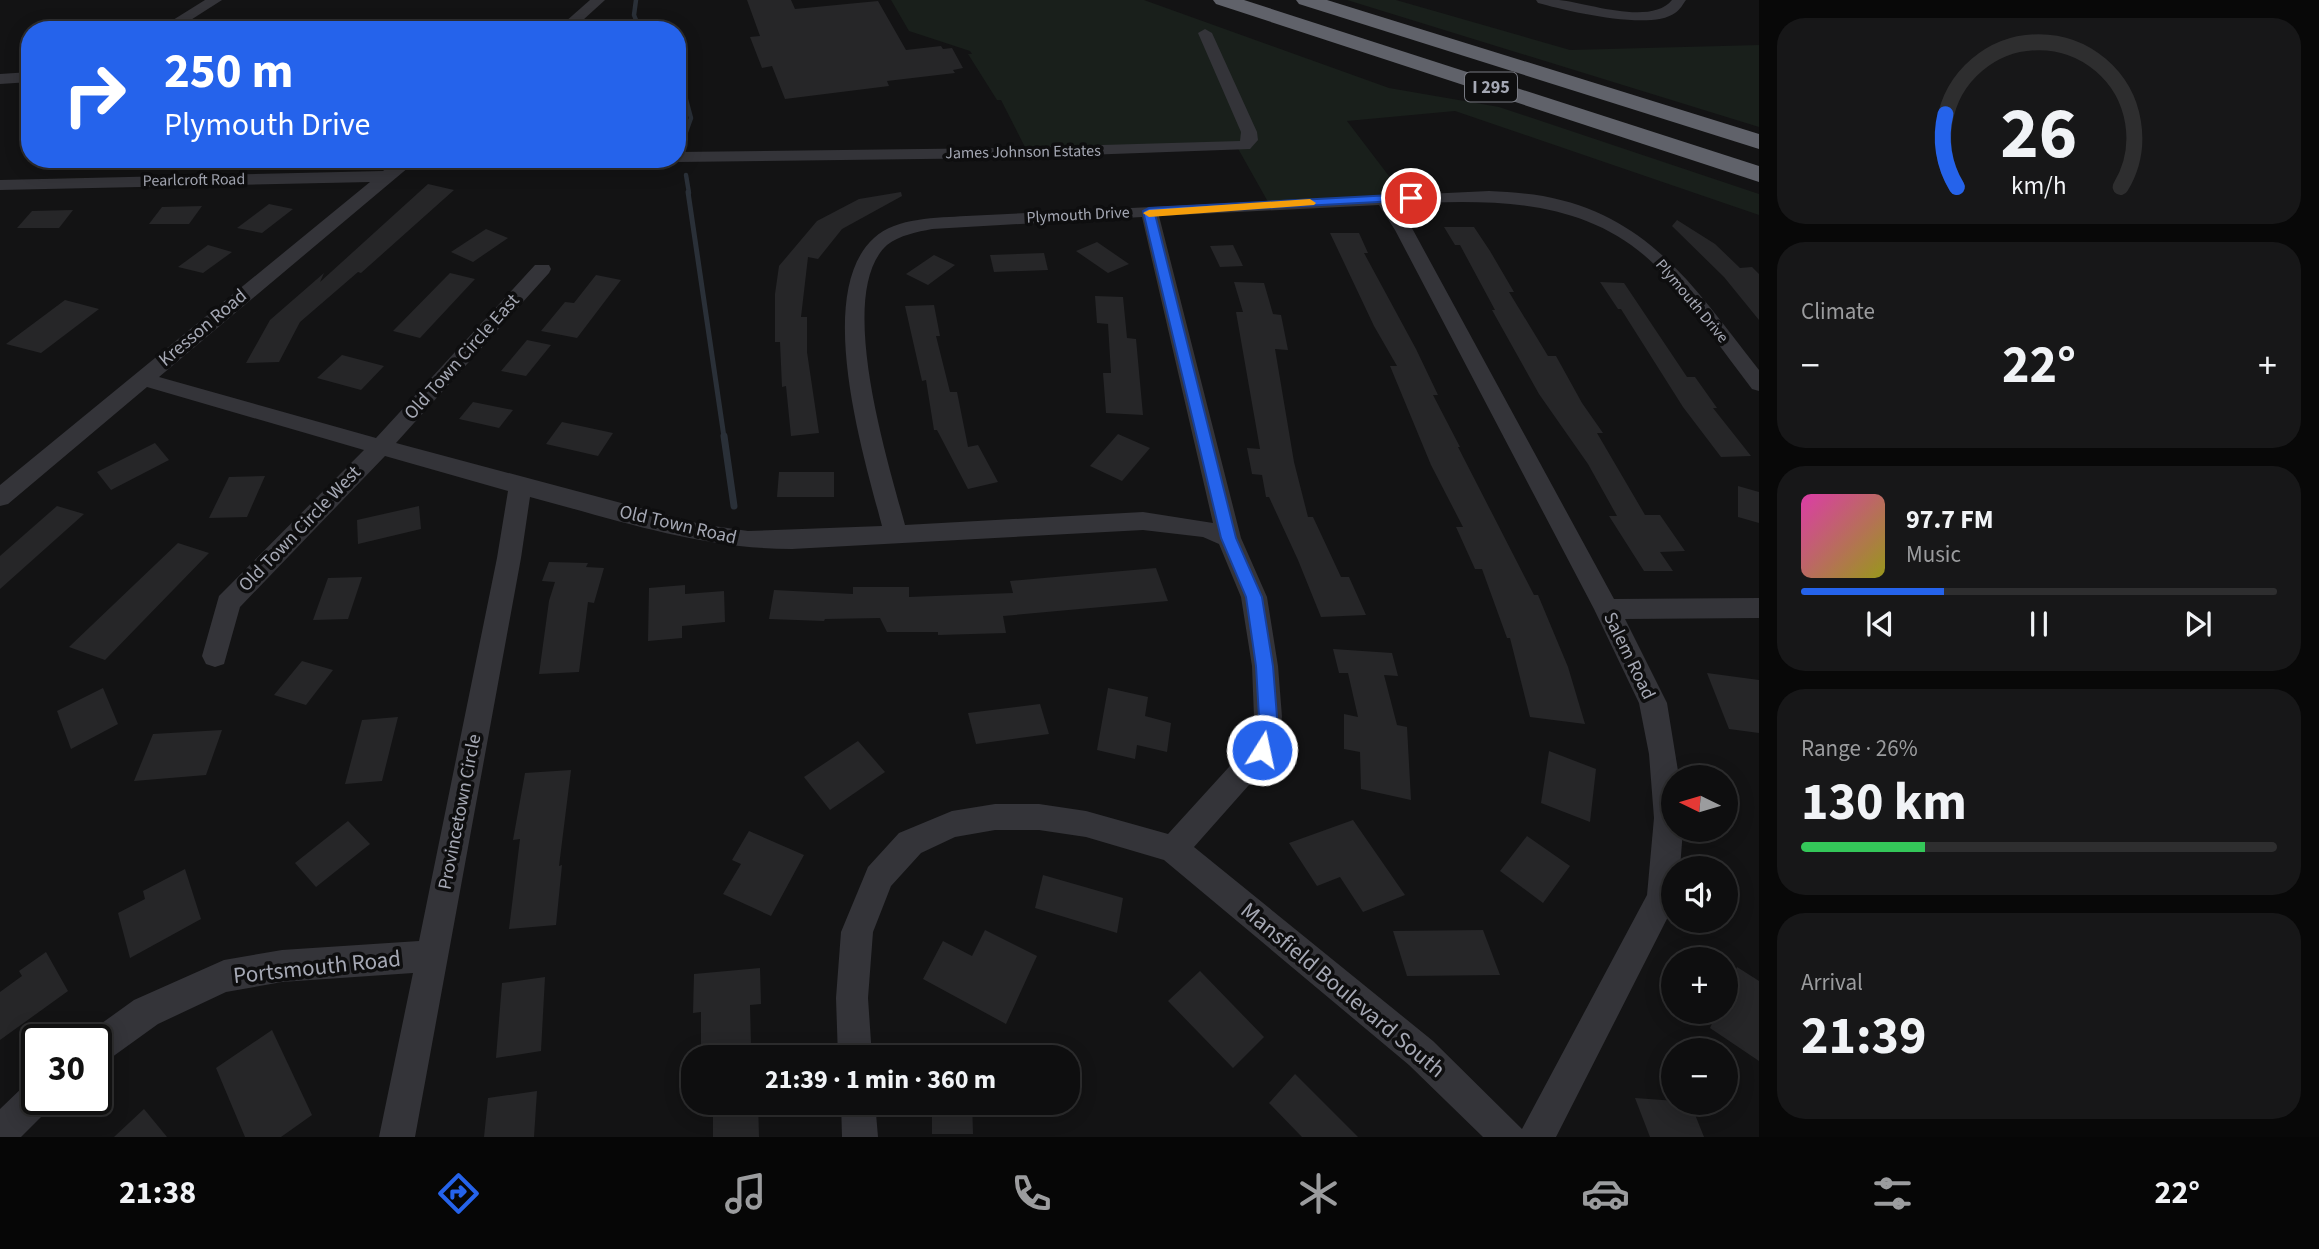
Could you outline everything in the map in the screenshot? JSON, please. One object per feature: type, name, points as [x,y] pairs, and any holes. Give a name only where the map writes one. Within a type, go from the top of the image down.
[{"type":"highway","name":"I 295","points":[[1223,0],[1759,174]]},
{"type":"highway","name":"I 295","points":[[1307,0],[1759,142]]},
{"type":"street","points":[[179,21],[215,0]]},
{"type":"street","points":[[574,21],[598,0]]},
{"type":"street","points":[[1549,2],[1593,11],[1647,16],[1670,11],[1679,0]]},
{"type":"street","name":"James Johnson Estates","points":[[686,157],[1002,153],[1244,146],[1250,140],[1249,132],[1205,33]]},
{"type":"street","points":[[0,79],[21,78]]},
{"type":"street","name":"Kresson Road","points":[[0,498],[398,168]]},
{"type":"street","name":"Pearlcroft Road","points":[[0,185],[388,176]]},
{"type":"street","name":"Plymouth Drive","points":[[897,534],[862,403],[854,343],[858,284],[869,255],[880,242],[909,228],[966,221],[1384,199],[1522,198],[1565,207],[1601,220],[1635,239],[1673,273],[1759,384]]},
{"type":"street","name":"Salem Road","points":[[1384,199],[1606,609],[1653,703],[1663,754],[1669,818],[1662,897],[1537,1137]]},
{"type":"street","points":[[854,1045],[852,998],[857,932],[878,877],[910,843],[952,824],[996,817],[1039,817],[1086,824],[1173,849],[1262,750],[1268,717],[1265,666],[1254,597],[1228,538],[1149,211]]},
{"type":"street","name":"Old Town Circle East","points":[[381,446],[542,269]]},
{"type":"street","name":"Old Town Road","points":[[142,379],[520,486],[700,533],[748,540],[1143,521],[1205,529],[1228,538]]},
{"type":"street","name":"Old Town Circle West","points":[[215,656],[228,603],[381,446]]},
{"type":"street","name":"Provincetown Circle","points":[[397,1137],[509,558],[520,486]]},
{"type":"street","points":[[1606,609],[1759,608]]},
{"type":"street","name":"Mansfield Boulevard South","points":[[1173,849],[1421,1053],[1507,1137]]},
{"type":"street","name":"Portsmouth Road","points":[[112,1036],[146,1012],[224,976],[282,966],[432,956]]},
{"type":"street","points":[[0,1133],[21,1113]]},
{"type":"street","points":[[859,1115],[860,1137]]},
{"type":"shaded area","points":[[891,0],[1144,0],[1389,88],[1499,107],[1759,194],[1759,215],[1455,111],[1347,121],[1408,201],[1272,209],[1236,145],[1025,147],[1001,100],[997,100],[968,54],[972,54],[970,51],[909,31]]},
{"type":"shaded area","points":[[1347,0],[1396,0],[1570,50],[1759,45],[1759,127]]},
{"type":"building","points":[[747,0],[791,0],[795,9],[878,1],[906,50],[941,46],[943,49],[952,48],[963,68],[953,70],[955,73],[887,81],[889,86],[785,99],[772,66],[762,68],[750,37],[760,36]]},
{"type":"building","points":[[428,184],[454,190],[361,273],[358,272],[300,322],[279,362],[246,363],[270,320],[324,273],[320,282]]},
{"type":"building","points":[[901,192],[902,196],[842,229],[818,259],[808,257],[801,317],[807,317],[807,352],[819,433],[791,436],[786,386],[782,387],[780,342],[775,342],[775,294],[779,266],[817,221],[859,199]]},
{"type":"building","points":[[269,204],[293,209],[262,233],[237,228]]},
{"type":"building","points":[[202,206],[189,224],[149,224],[162,207]]},
{"type":"building","points":[[73,210],[59,228],[17,228],[32,211]]},
{"type":"building","points":[[1677,220],[1715,244],[1740,268],[1752,267],[1759,274],[1759,320],[1724,277],[1672,226]]},
{"type":"building","points":[[1444,227],[1474,227],[1490,251],[1514,292],[1509,292],[1548,356],[1556,356],[1582,403],[1603,433],[1597,433],[1645,515],[1660,515],[1685,551],[1660,552],[1673,571],[1644,571],[1609,516],[1617,516],[1588,464],[1539,394],[1492,310],[1495,310],[1460,245],[1455,245]]},
{"type":"building","points":[[486,229],[508,238],[473,262],[451,252]]},
{"type":"building","points":[[1330,233],[1359,233],[1368,253],[1364,253],[1416,349],[1438,395],[1433,395],[1458,447],[1534,595],[1538,595],[1568,667],[1585,724],[1530,717],[1510,638],[1507,638],[1482,569],[1475,569],[1456,527],[1463,527],[1431,465],[1390,366],[1397,366],[1374,326]]},
{"type":"building","points":[[1097,242],[1129,264],[1108,273],[1076,251]]},
{"type":"building","points":[[208,245],[232,252],[203,273],[178,267]]},
{"type":"building","points":[[1233,245],[1243,266],[1220,267],[1210,246]]},
{"type":"building","points":[[1044,253],[1048,270],[994,272],[990,255]]},
{"type":"building","points":[[934,255],[955,265],[928,285],[906,274]]},
{"type":"building","points":[[450,273],[475,279],[420,338],[393,331]]},
{"type":"building","points":[[596,275],[621,280],[577,338],[541,331],[565,302],[574,303]]},
{"type":"building","points":[[1234,282],[1264,283],[1273,314],[1281,315],[1288,350],[1275,349],[1294,462],[1308,517],[1313,517],[1341,577],[1349,577],[1366,615],[1321,617],[1298,560],[1269,497],[1266,497],[1262,475],[1252,474],[1247,448],[1260,449],[1236,312],[1243,312]]},
{"type":"building","points":[[1600,282],[1624,283],[1687,377],[1695,377],[1717,408],[1713,408],[1751,456],[1721,457],[1683,407],[1621,309],[1618,309]]},
{"type":"building","points":[[1095,296],[1123,297],[1127,338],[1136,339],[1143,415],[1106,413],[1103,373],[1111,373],[1108,324],[1097,323]]},
{"type":"building","points":[[65,300],[99,309],[41,353],[6,344]]},
{"type":"building","points":[[934,305],[940,336],[936,336],[950,392],[957,392],[968,447],[978,445],[998,482],[968,489],[937,430],[934,430],[926,380],[922,381],[905,306]]},
{"type":"building","points":[[527,340],[551,345],[526,376],[501,371]]},
{"type":"building","points":[[342,355],[384,366],[361,390],[317,378]]},
{"type":"building","points":[[473,402],[513,410],[499,428],[459,419]]},
{"type":"building","points":[[562,422],[613,433],[598,456],[546,444]]},
{"type":"building","points":[[1118,434],[1150,448],[1122,481],[1090,466]]},
{"type":"building","points":[[155,443],[169,460],[111,490],[97,472]]},
{"type":"building","points":[[779,472],[834,472],[834,497],[777,497]]},
{"type":"building","points":[[265,476],[247,517],[209,518],[229,477]]},
{"type":"building","points":[[1738,486],[1759,492],[1759,523],[1738,517]]},
{"type":"building","points":[[57,506],[84,514],[0,589],[0,556]]},
{"type":"building","points":[[419,506],[421,529],[358,544],[357,520]]},
{"type":"building","points":[[178,543],[209,553],[105,660],[69,647]]},
{"type":"building","points":[[549,562],[588,563],[586,567],[604,568],[594,603],[588,602],[579,672],[539,674],[549,601],[555,582],[542,581]]},
{"type":"building","points":[[1156,568],[1168,601],[1003,616],[1006,633],[938,635],[938,632],[887,632],[880,618],[824,621],[769,619],[774,590],[853,594],[853,587],[909,587],[909,597],[1013,593],[1010,581]]},
{"type":"building","points":[[362,577],[348,619],[313,620],[328,578]]},
{"type":"building","points":[[685,585],[685,594],[724,591],[725,622],[682,626],[682,638],[648,641],[649,588]]},
{"type":"building","points":[[1333,649],[1392,653],[1398,676],[1384,675],[1397,725],[1407,727],[1411,800],[1361,789],[1360,752],[1344,749],[1344,714],[1358,717],[1348,673],[1339,673]]},
{"type":"building","points":[[302,661],[333,670],[306,705],[274,695]]},
{"type":"building","points":[[1707,673],[1759,680],[1759,733],[1729,729]]},
{"type":"building","points":[[103,688],[118,724],[71,749],[57,711]]},
{"type":"building","points":[[1108,688],[1148,697],[1145,716],[1171,723],[1167,752],[1137,745],[1135,759],[1097,750]]},
{"type":"building","points":[[1040,704],[1049,734],[976,744],[968,713]]},
{"type":"building","points":[[398,717],[382,781],[345,784],[362,720]]},
{"type":"building","points":[[222,730],[206,775],[134,781],[153,734]]},
{"type":"building","points":[[858,741],[885,772],[830,810],[804,777]]},
{"type":"building","points":[[1549,751],[1596,769],[1590,822],[1541,803]]},
{"type":"building","points":[[571,770],[559,866],[562,865],[556,925],[509,929],[520,839],[513,840],[525,773]]},
{"type":"building","points":[[1353,820],[1405,895],[1363,912],[1340,877],[1317,886],[1289,843]]},
{"type":"building","points":[[348,821],[370,844],[316,887],[295,863]]},
{"type":"building","points":[[749,831],[804,855],[771,916],[723,894],[741,864],[732,860]]},
{"type":"building","points":[[1527,836],[1570,866],[1543,903],[1500,871]]},
{"type":"building","points":[[185,869],[201,919],[130,958],[118,913],[145,899],[143,891]]},
{"type":"building","points":[[1043,875],[1123,898],[1117,933],[1035,908]]},
{"type":"building","points":[[985,930],[1037,956],[1006,1024],[923,979],[943,941],[972,956]]},
{"type":"building","points":[[1483,930],[1500,975],[1407,976],[1393,931]]},
{"type":"building","points":[[46,952],[68,991],[0,1040],[0,992],[22,976],[19,971]]},
{"type":"building","points":[[760,968],[761,1004],[750,1005],[751,1045],[701,1045],[701,1012],[693,1013],[694,974]]},
{"type":"building","points":[[1738,968],[1759,981],[1759,1061],[1738,1047],[1738,1038],[1725,1038],[1710,1028],[1712,1024],[1738,1024]]},
{"type":"building","points":[[1200,971],[1264,1037],[1233,1068],[1168,1001]]},
{"type":"building","points":[[545,977],[541,1051],[496,1058],[502,983]]},
{"type":"building","points":[[272,1030],[312,1115],[281,1137],[245,1137],[216,1068]]},
{"type":"building","points":[[1295,1074],[1358,1137],[1302,1137],[1269,1103]]},
{"type":"building","points":[[537,1091],[534,1137],[484,1137],[488,1098]]},
{"type":"building","points":[[1635,1098],[1661,1100],[1661,1115],[1695,1115],[1704,1137],[1650,1137]]},
{"type":"building","points":[[144,1109],[167,1137],[114,1137]]},
{"type":"building","points":[[713,1115],[758,1115],[759,1137],[713,1137]]},
{"type":"building","points":[[932,1115],[972,1115],[973,1134],[932,1134]]},
{"type":"waterway","points":[[636,0],[634,15],[636,21]]},
{"type":"waterway","points":[[686,99],[691,118],[686,132]]},
{"type":"waterway","points":[[686,175],[689,193]]},
{"type":"waterway","points":[[688,192],[724,437]]},
{"type":"waterway","points":[[724,436],[734,506]]},
{"type":"slow traffic","points":[[1149,213],[1310,203]]},
{"type":"route","points":[[1262,750],[1268,717],[1265,666],[1254,597],[1228,538],[1149,211],[1411,198]]}]
